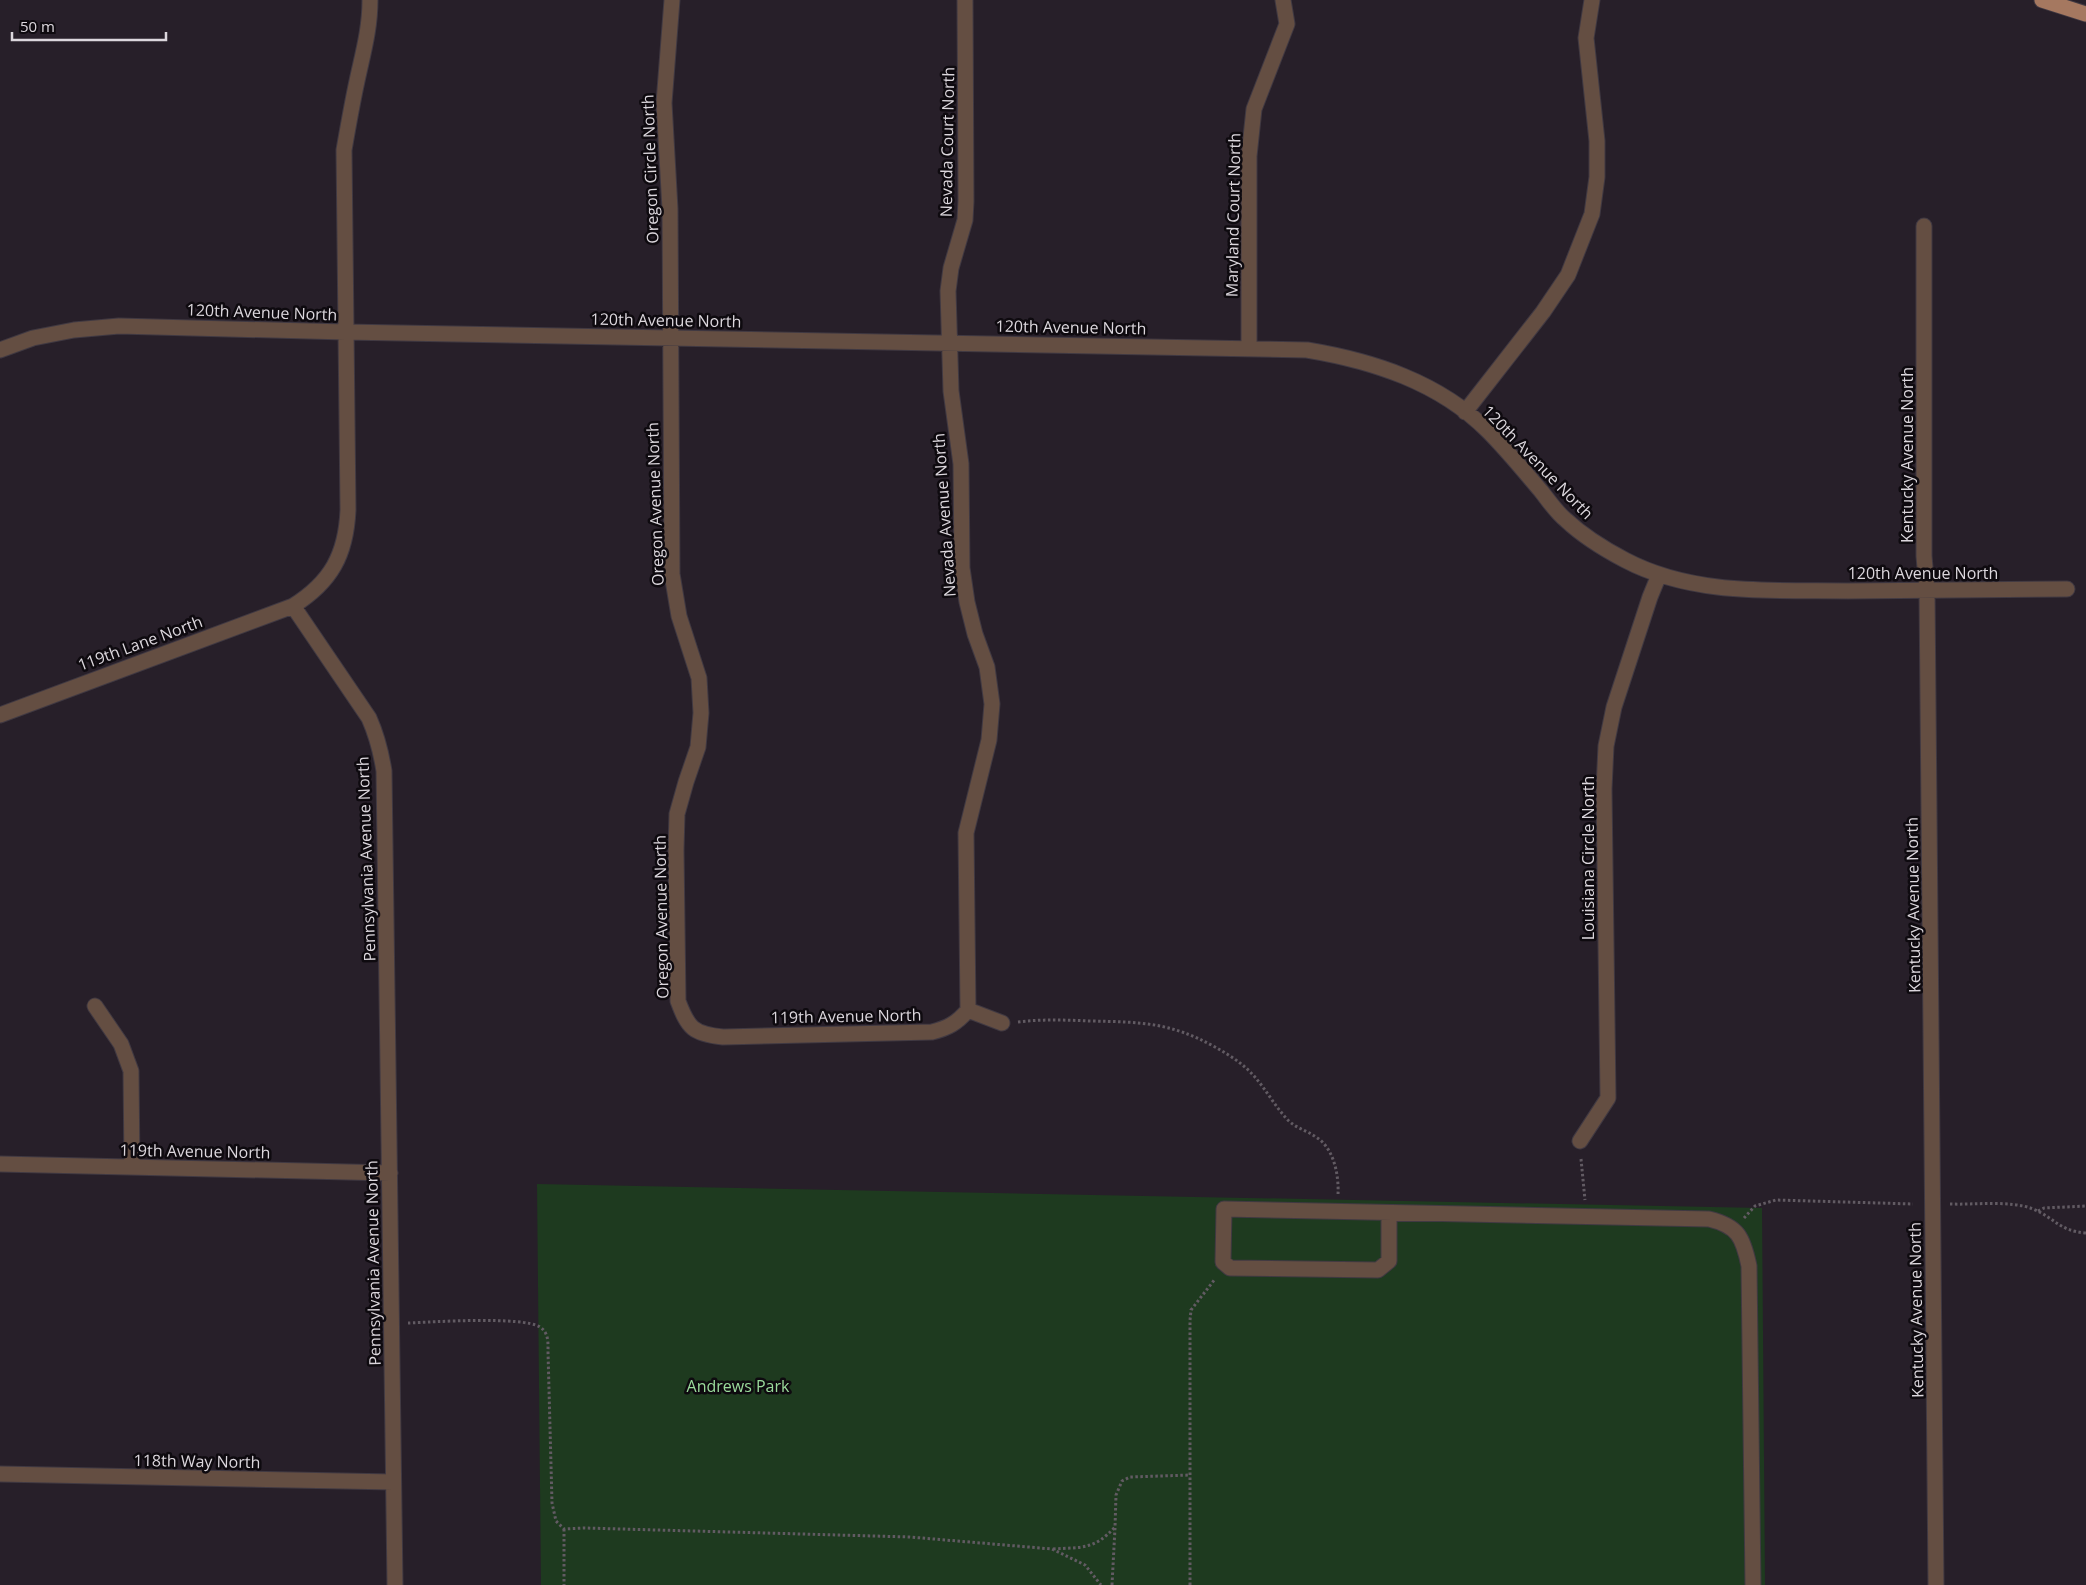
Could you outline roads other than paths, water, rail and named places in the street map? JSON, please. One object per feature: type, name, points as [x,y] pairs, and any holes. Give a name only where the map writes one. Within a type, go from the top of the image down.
[{"type":"main road","points":[[2042,0],[2086,14]]},
{"type":"street","points":[[293,606],[310,595],[323,583],[335,566],[347,531],[344,150],[350,112],[366,48],[370,20],[370,0]]},
{"type":"street","name":"Oregon Circle North","points":[[670,338],[670,209],[664,103],[672,0]]},
{"type":"street","name":"Nevada Court North","points":[[950,342],[949,283],[951,268],[965,220],[966,200],[965,0]]},
{"type":"street","name":"Maryland Court North","points":[[1249,348],[1249,156],[1251,130],[1254,109],[1288,24],[1283,0]]},
{"type":"street","points":[[1465,412],[1543,312],[1568,275],[1592,214],[1597,177],[1597,141],[1586,38],[1592,0]]},
{"type":"street","name":"Kentucky Avenue North","points":[[1924,226],[1924,556],[1927,591],[1936,1585]]},
{"type":"street","name":"120th Avenue North","points":[[0,350],[33,338],[119,326],[1307,350],[1348,357],[1392,371],[1428,387],[1465,412],[1497,441],[1564,519],[1588,538],[1625,560],[1659,575],[1694,584],[1734,590],[1927,591],[2067,589]]},
{"type":"street","name":"Oregon Avenue North","points":[[670,338],[672,574],[679,616],[699,678],[702,713],[698,747],[678,814],[676,850],[678,1001],[685,1021]]},
{"type":"street","name":"Nevada Avenue North","points":[[950,342],[952,399],[961,464],[962,568],[973,626],[987,667],[992,704],[989,740],[966,833],[968,1010]]},
{"type":"street","name":"Louisiana Circle North","points":[[1580,1140],[1608,1098],[1604,789],[1606,746],[1614,707],[1659,575]]},
{"type":"street","name":"119th Lane North","points":[[0,716],[293,606]]},
{"type":"street","name":"Pennsylvania Avenue North","points":[[293,606],[369,718],[381,751],[384,771],[395,1585]]},
{"type":"street","points":[[95,1006],[121,1044],[131,1071],[132,1167]]},
{"type":"street","points":[[968,1010],[1002,1023]]},
{"type":"street","name":"119th Avenue North","points":[[685,1021],[696,1030],[710,1036],[723,1037],[932,1032],[958,1022],[968,1010]]},
{"type":"street","name":"119th Avenue North","points":[[0,1164],[390,1173]]},
{"type":"street","points":[[1389,1213],[1389,1261],[1378,1270],[1230,1268],[1225,1266],[1223,1262],[1224,1209],[1337,1212],[1389,1213],[1585,1218],[1709,1219],[1724,1223],[1740,1236],[1746,1248],[1749,1266],[1753,1585]]},
{"type":"street","name":"118th Way North","points":[[0,1474],[393,1482]]},
{"type":"park label","name":"Andrews Park","points":[[738,1386]]}]
